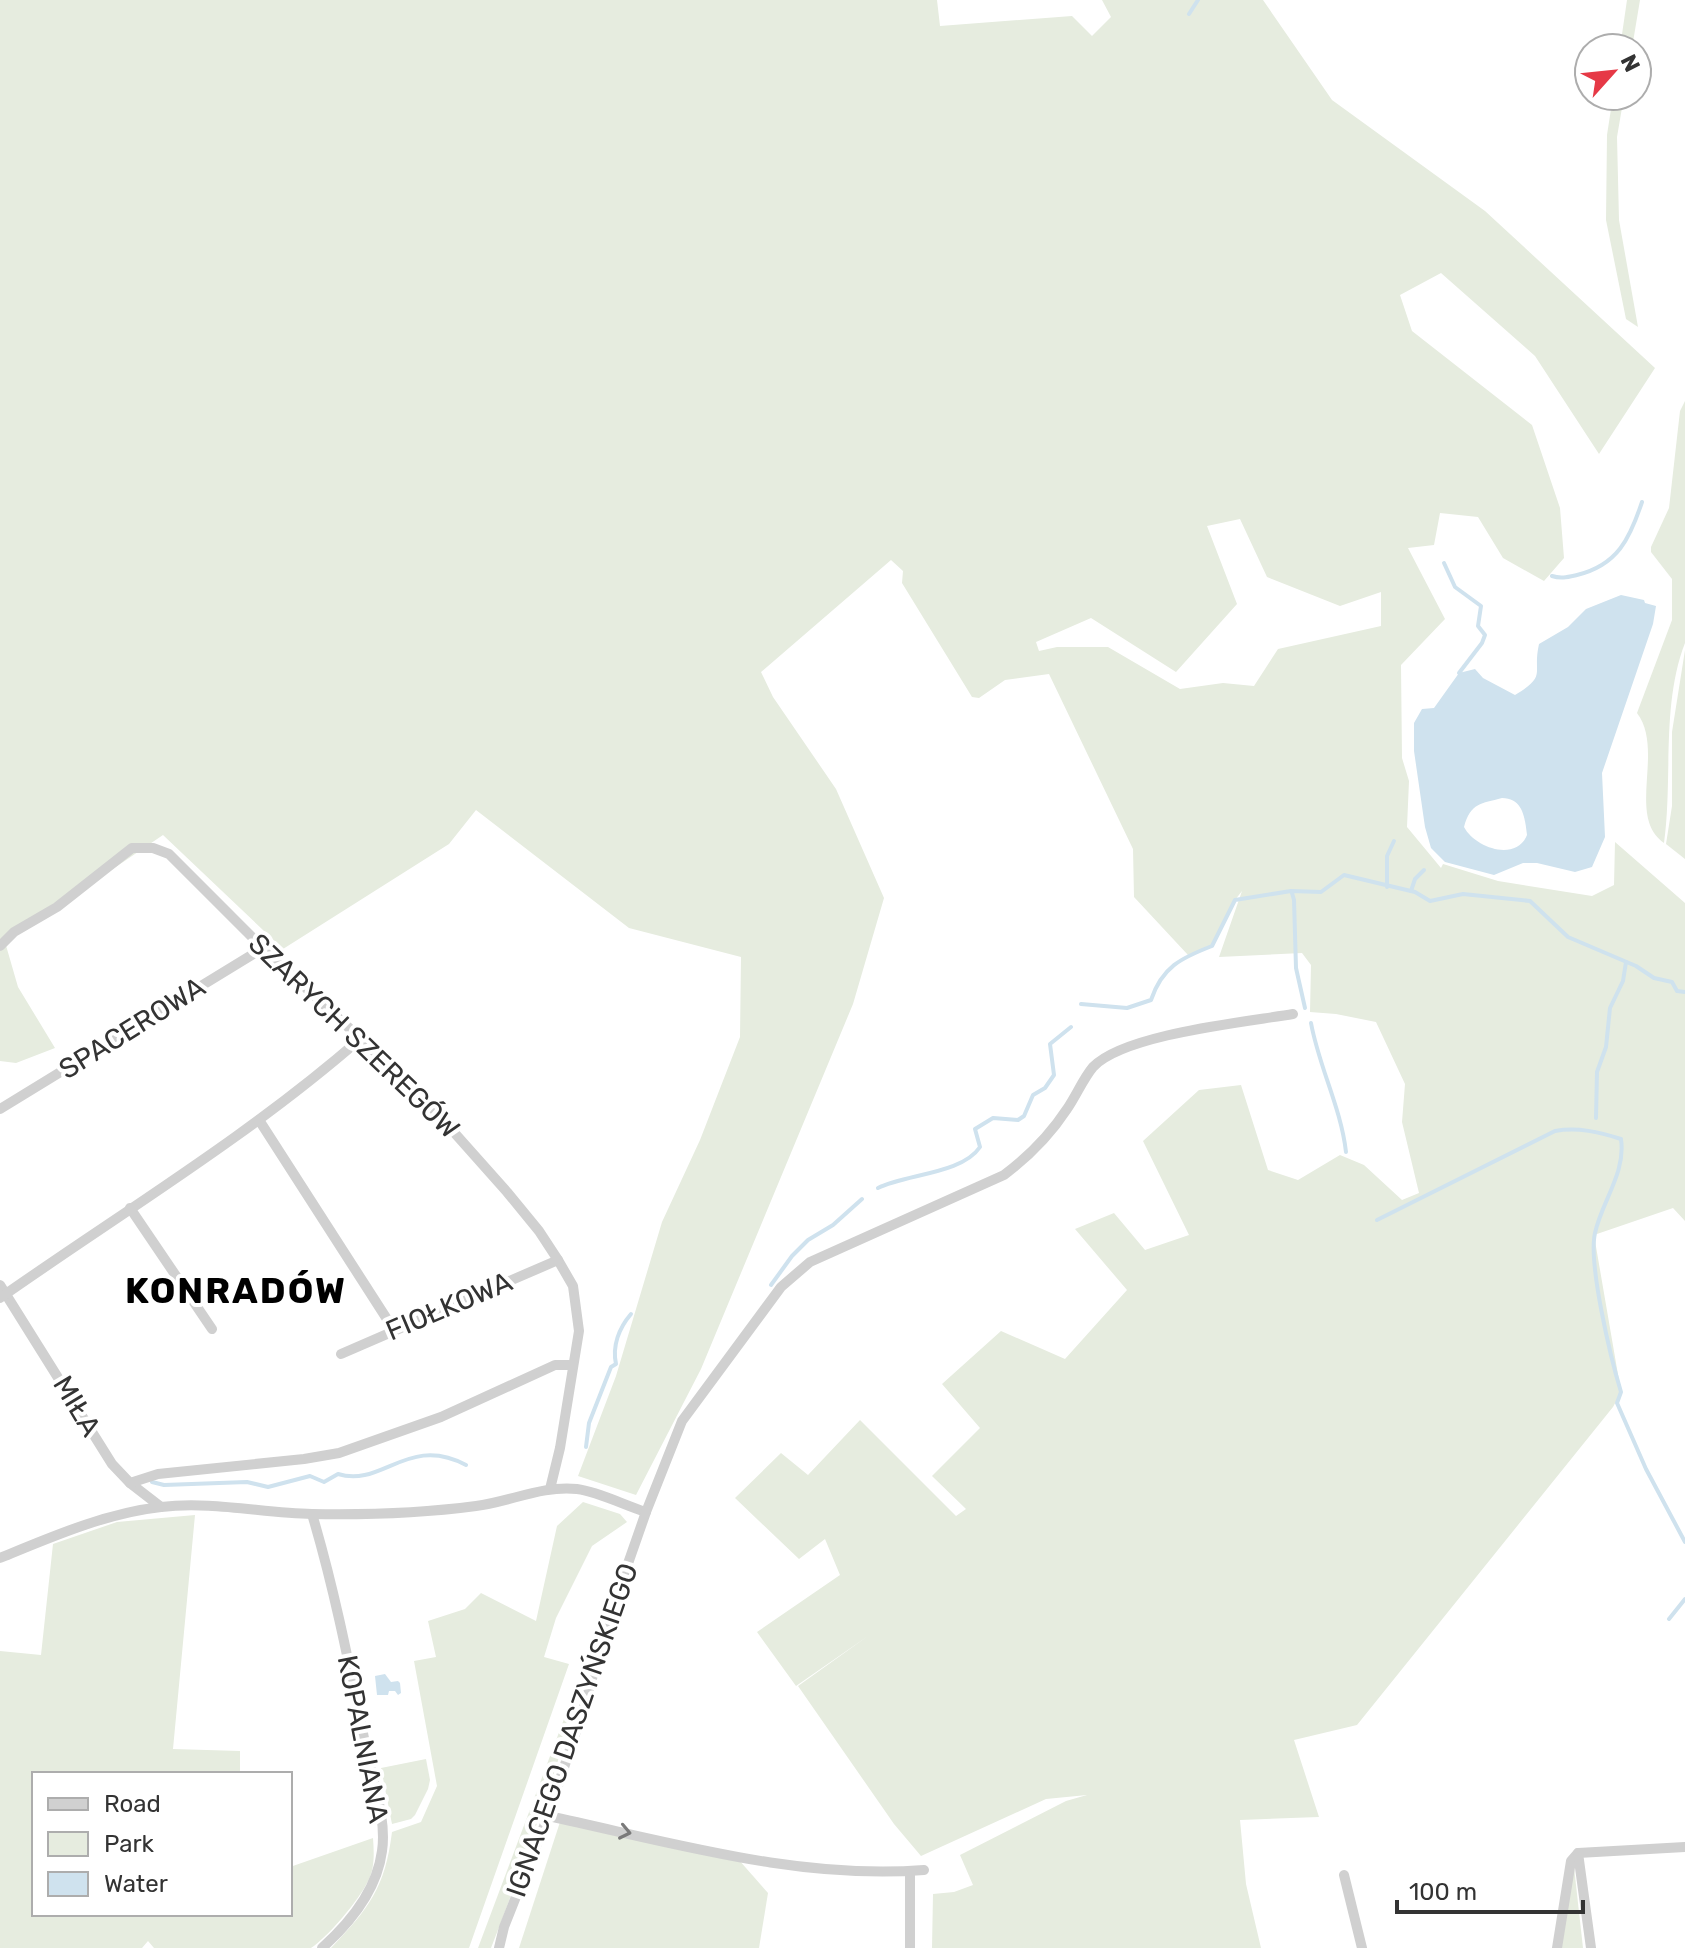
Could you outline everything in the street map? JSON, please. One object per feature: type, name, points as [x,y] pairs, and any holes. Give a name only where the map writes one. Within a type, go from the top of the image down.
[{"type":"street","name":"SZARYCH SZEREGÓW","points":[[0,946],[14,932],[57,907],[132,848],[153,848],[169,854],[263,948],[419,1093],[539,1231],[573,1286],[579,1331],[550,1489]]},
{"type":"street","name":"SPACEROWA","points":[[0,1109],[263,948]]},
{"type":"street","name":"IGNACEGO DASZYŃSKIEGO","points":[[499,1948],[504,1927],[548,1816],[610,1615],[682,1421],[781,1287],[810,1262],[1004,1175],[1049,1134],[1094,1066],[1124,1047],[1293,1014]]},
{"type":"street","name":"MIŁA","points":[[161,1507],[130,1483],[112,1464],[2,1292],[259,1120],[310,1083],[360,1039]]},
{"type":"street","points":[[259,1120],[394,1330]]},
{"type":"street","points":[[130,1208],[212,1329]]},
{"type":"street","name":"FIOŁKOWA","points":[[341,1354],[558,1260]]},
{"type":"street","points":[[130,1483],[158,1474],[339,1453],[441,1417],[555,1365],[573,1365]]},
{"type":"street","points":[[0,1558],[105,1519],[161,1507],[312,1514],[476,1506],[550,1489],[578,1489],[646,1512]]},
{"type":"street","name":"KOPALNIANA","points":[[312,1514],[331,1578],[376,1794],[383,1843],[371,1889],[322,1948]]},
{"type":"street","points":[[548,1816],[752,1859],[893,1873],[924,1870]]},
{"type":"street","points":[[1557,1948],[1571,1861],[1578,1853],[1685,1847]]},
{"type":"street","points":[[1578,1853],[1591,1948]]},
{"type":"street","points":[[910,1871],[910,1948]]},
{"type":"street","points":[[1344,1875],[1362,1948]]},
{"type":"green space","points":[[0,0],[937,0],[940,26],[1072,16],[1092,36],[1111,17],[1102,0],[1263,0],[1332,100],[1485,211],[1655,368],[1599,454],[1535,356],[1441,273],[1400,295],[1412,331],[1532,425],[1560,508],[1564,558],[1544,581],[1503,558],[1478,517],[1440,513],[1434,545],[1408,548],[1445,619],[1401,665],[1402,758],[1409,781],[1407,827],[1441,868],[1443,864],[1498,881],[1592,896],[1614,885],[1615,842],[1685,903],[1685,1221],[1673,1208],[1594,1235],[1621,1392],[1613,1407],[1357,1725],[1294,1740],[1319,1817],[1240,1820],[1246,1884],[1261,1948],[932,1948],[933,1894],[954,1892],[973,1885],[960,1855],[1066,1801],[1087,1795],[1046,1799],[921,1856],[894,1824],[798,1686],[868,1636],[796,1686],[757,1632],[840,1575],[825,1539],[799,1559],[735,1498],[781,1453],[808,1475],[860,1420],[956,1516],[966,1509],[932,1476],[980,1428],[942,1384],[1001,1331],[1065,1359],[1127,1290],[1075,1229],[1114,1213],[1145,1250],[1189,1235],[1143,1141],[1199,1090],[1241,1085],[1268,1170],[1298,1180],[1340,1155],[1364,1165],[1402,1200],[1419,1193],[1402,1122],[1405,1084],[1376,1022],[1310,1012],[1311,965],[1302,953],[1219,957],[1242,891],[1212,946],[1188,955],[1134,897],[1133,849],[1049,674],[1005,680],[979,698],[972,697],[902,583],[903,571],[891,560],[761,672],[773,697],[836,789],[884,898],[853,1004],[701,1369],[636,1495],[578,1476],[616,1376],[662,1222],[700,1140],[740,1037],[741,957],[629,928],[476,810],[449,844],[283,949],[163,835],[5,942],[18,987],[55,1048],[16,1063],[0,1061]],"holes":[[[1240,519],[1267,577],[1340,606],[1381,592],[1381,626],[1278,649],[1254,686],[1223,683],[1180,689],[1108,647],[1057,647],[1039,651],[1036,642],[1091,618],[1176,672],[1237,604],[1207,526]]]},
{"type":"green space","points":[[1627,0],[1640,0],[1635,32],[1622,32]]},
{"type":"green space","points":[[1611,112],[1621,112],[1617,137],[1619,220],[1638,327],[1626,319],[1606,220],[1607,135]]},
{"type":"green space","points":[[1685,401],[1685,643],[1670,716],[1664,843],[1653,831],[1648,817],[1648,745],[1645,728],[1637,713],[1672,620],[1672,579],[1651,552],[1651,547],[1669,508],[1680,411]]},
{"type":"green space","points":[[1685,650],[1685,859],[1666,844],[1672,806],[1672,732]]},
{"type":"green space","points":[[583,1502],[620,1514],[627,1522],[592,1546],[556,1618],[544,1657],[569,1664],[469,1948],[331,1948],[356,1921],[380,1883],[392,1832],[421,1822],[437,1786],[414,1661],[436,1657],[428,1621],[465,1609],[481,1593],[536,1621],[557,1526]]},
{"type":"green space","points":[[195,1515],[173,1749],[240,1751],[240,1772],[32,1772],[32,1916],[292,1916],[292,1866],[373,1838],[374,1860],[364,1889],[326,1936],[311,1948],[154,1948],[148,1941],[142,1948],[0,1948],[0,1651],[41,1655],[53,1544],[117,1522]]},
{"type":"green space","points":[[584,1674],[541,1812],[491,1948],[478,1948],[573,1695]]},
{"type":"green space","points":[[426,1759],[430,1780],[415,1815],[392,1824],[381,1768]]},
{"type":"green space","points":[[560,1822],[739,1860],[768,1893],[759,1948],[519,1948]]},
{"type":"green space","points":[[1574,1867],[1583,1948],[1561,1948]]},
{"type":"water","points":[[1621,595],[1656,606],[1653,624],[1602,773],[1605,837],[1592,867],[1575,872],[1523,863],[1494,875],[1445,862],[1431,848],[1425,827],[1414,751],[1414,723],[1422,709],[1434,708],[1459,673],[1475,669],[1483,678],[1515,695],[1532,683],[1537,674],[1539,644],[1568,627],[1586,609]],"holes":[[[1502,798],[1519,805],[1524,816],[1527,835],[1522,843],[1514,848],[1496,849],[1469,834],[1464,827],[1474,808]]]},
{"type":"water","points":[[385,1674],[391,1682],[400,1683],[401,1693],[398,1695],[395,1691],[389,1691],[388,1695],[377,1695],[375,1676]]},
{"type":"waterway","points":[[1189,14],[1198,0]]},
{"type":"waterway","points":[[1552,576],[1577,575],[1612,557],[1627,538],[1642,502]]},
{"type":"waterway","points":[[1444,563],[1455,587],[1481,606],[1478,626],[1485,635],[1459,673]]},
{"type":"waterway","points":[[1387,887],[1387,856],[1394,841]]},
{"type":"waterway","points":[[1411,891],[1415,879],[1424,870]]},
{"type":"waterway","points":[[1081,1004],[1127,1008],[1151,1000],[1161,979],[1174,965],[1212,946],[1235,900],[1291,891],[1321,892],[1344,875],[1415,892],[1430,901],[1463,894],[1530,901],[1568,937],[1636,966],[1654,978],[1672,982],[1677,991],[1685,992]]},
{"type":"waterway","points":[[1292,893],[1296,968],[1305,1008]]},
{"type":"waterway","points":[[1596,1118],[1597,1072],[1606,1047],[1610,1008],[1623,981],[1626,962]]},
{"type":"waterway","points":[[1311,1023],[1340,1119],[1346,1152]]},
{"type":"waterway","points":[[878,1188],[960,1163],[980,1147],[975,1129],[993,1118],[1018,1120],[1024,1116],[1033,1095],[1045,1088],[1054,1075],[1050,1044],[1071,1027]]},
{"type":"waterway","points":[[1377,1220],[1555,1131],[1588,1131],[1621,1139],[1617,1175],[1595,1233],[1598,1288],[1621,1392],[1617,1403],[1646,1469],[1685,1542]]},
{"type":"waterway","points":[[771,1285],[808,1240],[833,1225],[862,1199]]},
{"type":"waterway","points":[[586,1447],[589,1423],[611,1367],[616,1364],[618,1338],[631,1314]]},
{"type":"waterway","points":[[152,1482],[164,1485],[247,1482],[268,1487],[310,1476],[324,1482],[338,1474],[368,1474],[428,1455],[446,1457],[466,1465]]},
{"type":"waterway","points":[[1669,1619],[1685,1599]]},
{"type":"district","name":"KONRADÓW","points":[[236,1290]]}]
